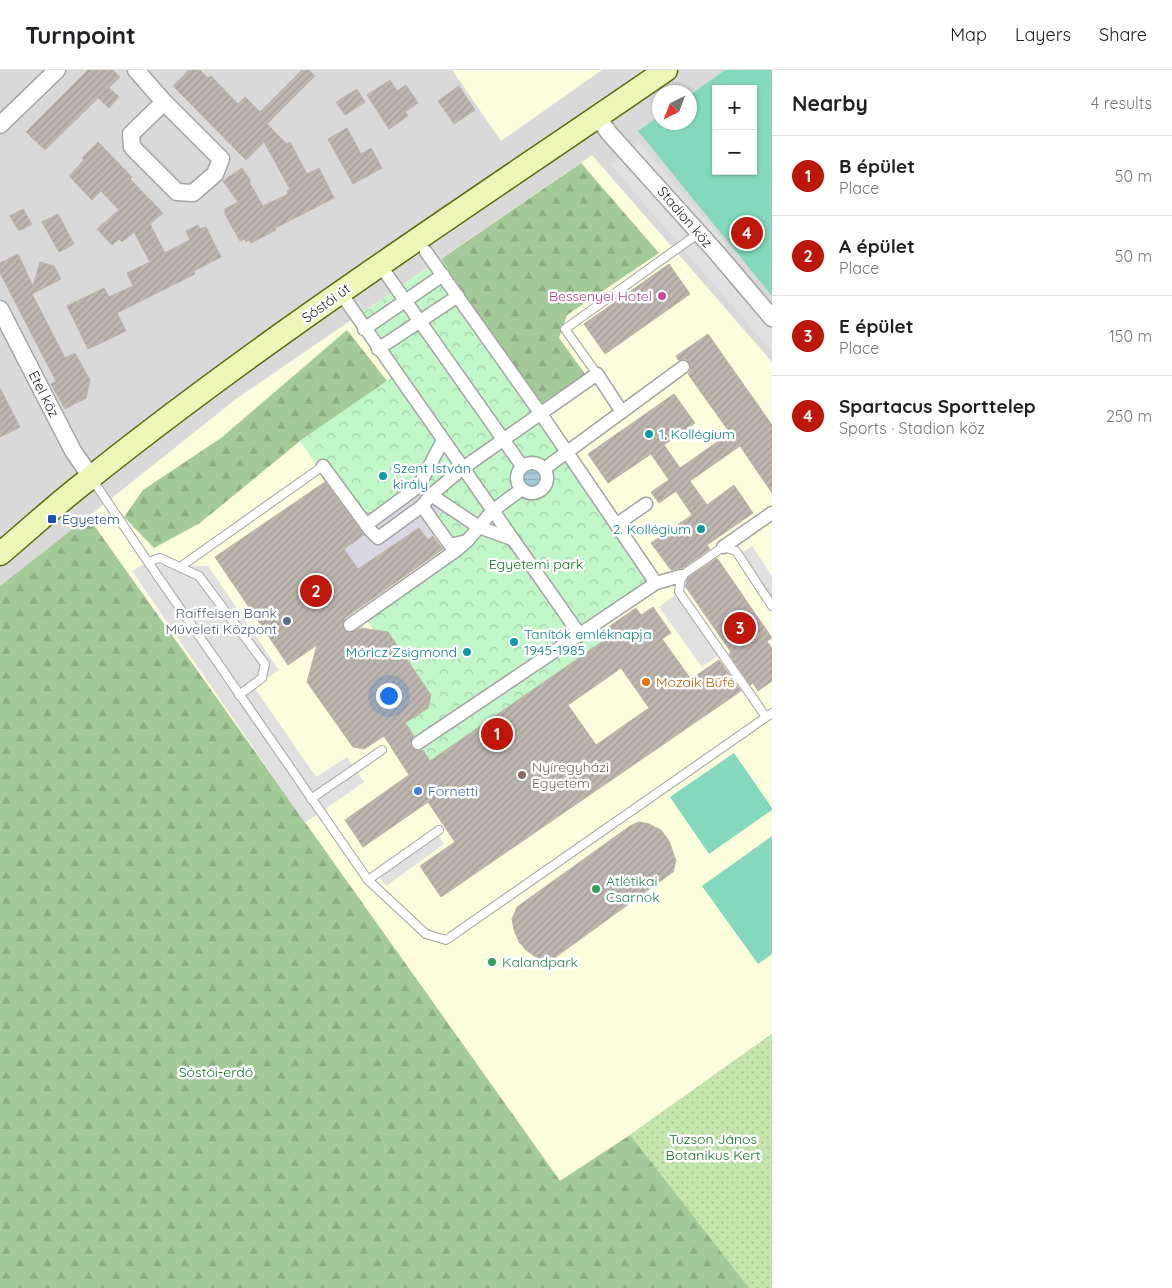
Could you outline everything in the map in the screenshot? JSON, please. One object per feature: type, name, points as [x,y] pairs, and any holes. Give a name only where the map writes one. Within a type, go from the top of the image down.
[{"type":"main road","name":"Sóstói út","points":[[0,554],[91,478],[155,428],[340,292],[666,70]]},
{"type":"street","points":[[0,125],[57,70]]},
{"type":"street","points":[[136,70],[164,102],[221,159],[215,174],[193,193],[177,192],[132,147],[131,134],[164,102]]},
{"type":"street","name":"Stadion köz","points":[[597,116],[609,133],[772,318]]},
{"type":"street","points":[[426,252],[541,414],[656,583]]},
{"type":"street","points":[[380,264],[522,466]]},
{"type":"street","points":[[364,329],[443,275]]},
{"type":"street","points":[[340,292],[364,329],[464,468],[492,511],[580,635]]},
{"type":"street","points":[[378,349],[458,296]]},
{"type":"street","name":"Etel köz","points":[[0,309],[73,451],[91,478]]},
{"type":"street","points":[[544,469],[683,367]]},
{"type":"street","points":[[323,466],[366,525],[378,538],[427,501],[464,468],[597,374],[622,412]]},
{"type":"street","points":[[366,525],[417,488],[443,440]]},
{"type":"street","points":[[531,463],[544,469],[547,478],[546,483],[540,490],[530,492],[522,489],[517,480],[517,475],[522,466],[531,463]]},
{"type":"street","points":[[417,488],[427,501],[450,545],[467,541]]},
{"type":"street","points":[[350,624],[458,549],[492,511],[522,489]]},
{"type":"street","points":[[427,501],[479,527],[512,539]]},
{"type":"street","points":[[617,524],[646,504]]},
{"type":"street","points":[[724,547],[772,513]]},
{"type":"street","points":[[418,743],[656,583],[681,576]]},
{"type":"lane","points":[[597,374],[566,328],[699,233]]},
{"type":"lane","points":[[180,567],[323,466]]},
{"type":"lane","points":[[91,478],[368,880],[426,934],[446,940],[769,715],[679,592],[681,576],[724,547],[736,551],[772,606]]},
{"type":"lane","points":[[148,562],[160,558],[199,576],[265,664],[262,678],[239,695]]},
{"type":"lane","points":[[311,799],[382,750]]},
{"type":"lane","points":[[368,880],[438,830]]},
{"type":"shaded area","name":"Nyíregyházi Egyetem","points":[[0,70],[772,70],[772,1034],[560,1181],[88,517],[0,586]]},
{"type":"shaded area","points":[[452,70],[602,70],[501,141]]},
{"type":"shaded area","points":[[638,140],[727,245],[718,253],[772,317],[772,352],[611,165]]},
{"type":"shaded area","name":"Nyíregyházi Egyetem","points":[[592,155],[772,362],[772,1034],[630,1135],[560,1181],[88,517],[236,399]]},
{"type":"shaded area","points":[[432,486],[448,506],[436,516],[443,529],[428,540],[419,528],[358,569],[344,549]]},
{"type":"shaded area","points":[[752,546],[772,576],[772,606],[738,555]]},
{"type":"shaded area","points":[[142,565],[208,566],[279,670],[254,687],[316,777],[347,757],[364,782],[305,823],[132,571]]},
{"type":"shaded area","points":[[679,592],[722,653],[702,667],[659,607]]},
{"type":"shaded area","points":[[436,832],[444,844],[386,886],[377,874]]},
{"type":"green space","points":[[725,70],[772,70],[772,296],[638,131],[652,121],[652,130],[697,130],[697,90]]},
{"type":"green space","points":[[581,163],[659,253],[567,315],[559,338],[588,378],[542,411],[441,259]]},
{"type":"green space","name":"Egyetemi park","points":[[441,259],[653,583],[602,621],[612,635],[430,761],[405,723],[428,708],[431,695],[388,632],[374,630],[363,613],[449,552],[436,516],[448,507],[432,486],[365,534],[300,441],[397,374],[356,317]]},
{"type":"green space","points":[[347,330],[387,381],[300,441],[200,523],[154,548],[124,517],[143,490],[221,438]]},
{"type":"green space","name":"Sóstói-erdő","points":[[88,517],[560,1181],[630,1135],[772,1034],[772,1288],[0,1288],[0,586]]},
{"type":"green space","points":[[734,753],[772,810],[709,854],[670,797]]},
{"type":"green space","points":[[772,836],[772,954],[758,964],[702,886]]},
{"type":"green space","name":"Tuzson János Botanikus Kert","points":[[772,1034],[772,1288],[749,1288],[630,1135]]},
{"type":"water","points":[[527,469],[535,469],[540,474],[538,485],[527,487],[522,482],[522,474]]},
{"type":"building","points":[[88,70],[113,70],[120,77],[109,88],[119,97],[109,108],[98,98],[45,150],[26,132]]},
{"type":"building","points":[[189,70],[200,70],[208,78],[211,76],[238,104],[245,97],[260,112],[302,70],[309,70],[315,76],[267,124],[287,144],[290,142],[307,174],[319,168],[334,198],[275,228],[276,230],[251,243],[249,240],[246,242],[245,239],[240,241],[225,214],[225,209],[238,202],[223,181],[242,168],[251,181],[249,182],[263,206],[288,194],[287,191],[290,189],[264,142],[246,160],[173,86]]},
{"type":"building","points":[[390,80],[397,91],[406,85],[418,103],[405,112],[408,116],[389,129],[367,95]]},
{"type":"building","points":[[459,86],[475,110],[454,124],[438,101]]},
{"type":"building","points":[[357,89],[365,102],[345,115],[336,102]]},
{"type":"building","points":[[347,128],[361,154],[371,148],[382,168],[353,184],[328,139]]},
{"type":"building","points":[[98,142],[163,213],[150,224],[165,253],[190,240],[186,231],[198,225],[200,229],[206,227],[221,257],[194,271],[195,274],[117,313],[126,331],[88,349],[67,306],[104,288],[109,297],[133,286],[127,273],[150,262],[134,232],[122,242],[119,239],[112,245],[97,229],[119,210],[101,191],[92,200],[69,176],[84,160],[82,158]]},
{"type":"building","points":[[23,209],[32,224],[19,231],[10,216]]},
{"type":"building","points":[[58,214],[74,244],[59,252],[42,222]]},
{"type":"building","points":[[18,254],[33,286],[40,262],[54,266],[61,279],[32,294],[65,358],[75,353],[90,380],[86,398],[65,409],[51,384],[56,381],[0,273],[0,263]]},
{"type":"building","points":[[669,264],[690,294],[605,354],[584,324]]},
{"type":"building","points":[[708,334],[772,425],[772,493],[740,446],[690,481],[707,505],[734,485],[753,513],[707,545],[710,549],[683,568],[671,570],[651,543],[692,515],[676,491],[659,503],[655,498],[651,492],[669,480],[651,454],[608,483],[588,454],[674,394],[695,423],[664,445],[680,468],[730,433],[688,374],[691,370],[690,363],[686,359],[678,360],[676,356]]},
{"type":"building","points":[[0,388],[20,427],[0,437]]},
{"type":"building","points":[[325,482],[364,535],[344,549],[358,569],[419,528],[428,540],[433,536],[443,549],[345,618],[342,625],[344,630],[350,633],[361,628],[388,632],[431,695],[428,708],[405,723],[414,736],[410,743],[412,748],[418,751],[423,750],[430,761],[612,635],[607,628],[636,608],[641,615],[653,607],[671,633],[662,639],[691,679],[719,660],[741,691],[441,897],[420,866],[455,842],[428,802],[363,847],[345,820],[409,775],[384,736],[364,749],[353,747],[307,682],[317,645],[288,665],[215,557]],"holes":[[[621,668],[649,708],[596,745],[568,705]]]},
{"type":"building","points":[[717,558],[772,638],[767,641],[772,648],[772,681],[758,691],[753,683],[750,685],[729,654],[731,652],[685,586],[689,577]]},
{"type":"building","name":"Atlétikai Csarnok","points":[[639,822],[649,824],[661,830],[669,841],[676,861],[673,872],[553,959],[537,958],[526,950],[519,942],[514,930],[512,919],[517,907],[630,826]]},
{"type":"place","name":"Spartacus Sporttelep","points":[[747,233]]},
{"type":"place","name":"Bessenyei Hotel","points":[[662,296]]},
{"type":"place","name":"1. Kollégium","points":[[649,434]]},
{"type":"place","name":"Szent István király","points":[[383,476]]},
{"type":"place","name":"Egyetem","points":[[52,519]]},
{"type":"place","name":"2. Kollégium","points":[[701,529]]},
{"type":"place","name":"A épület","points":[[316,591]]},
{"type":"place","name":"Raiffeisen Bank Műveleti Központ","points":[[287,621]]},
{"type":"place","name":"E épület","points":[[740,628]]},
{"type":"place","name":"Tanítók emléknapja 1945-1985","points":[[514,642]]},
{"type":"place","name":"Móricz Zsigmond","points":[[467,652]]},
{"type":"place","name":"Mozaik Büfé","points":[[646,682]]},
{"type":"place","name":"B épület","points":[[497,734]]},
{"type":"place","name":"Nyíregyházi Egyetem","points":[[522,775]]},
{"type":"place","name":"Fornetti","points":[[418,791]]},
{"type":"place","name":"Atlétikai Csarnok","points":[[596,889]]},
{"type":"place","name":"Kalandpark","points":[[492,962]]}]
